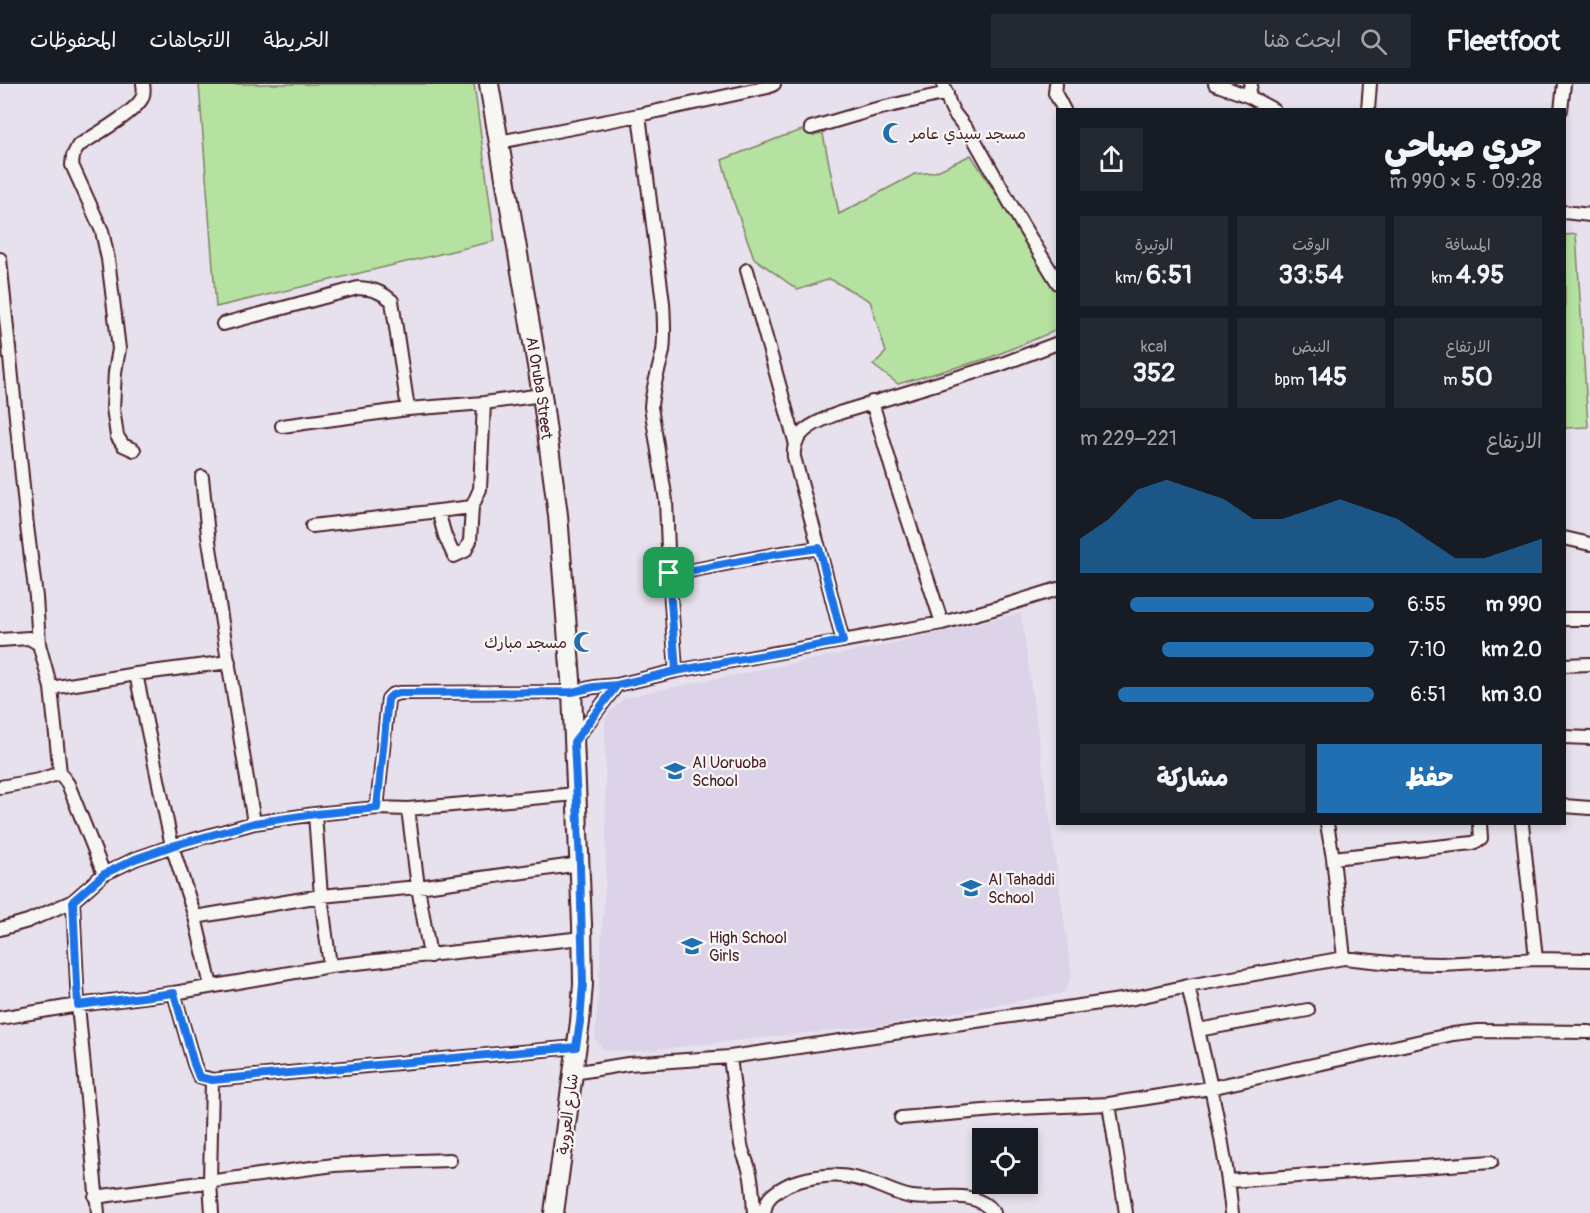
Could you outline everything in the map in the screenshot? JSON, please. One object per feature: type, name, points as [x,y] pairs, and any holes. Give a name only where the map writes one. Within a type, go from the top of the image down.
[{"type":"street","points":[[134,450],[123,445],[117,436],[113,408],[119,349],[108,259],[102,231],[72,165],[78,146],[133,109],[142,98],[143,84]]},
{"type":"street","name":"Al Oruba Street","points":[[489,84],[542,395],[558,515],[572,692]]},
{"type":"street","points":[[499,142],[639,115],[774,84]]},
{"type":"street","points":[[1056,84],[1055,93],[1063,108]]},
{"type":"street","points":[[1215,84],[1250,90],[1272,108]]},
{"type":"street","points":[[1368,108],[1370,84]]},
{"type":"street","points":[[1561,108],[1564,84]]},
{"type":"street","points":[[811,128],[945,89],[954,113],[974,140],[1056,280]]},
{"type":"street","points":[[639,115],[664,320],[663,348],[651,407],[666,501],[676,671]]},
{"type":"street","points":[[1566,212],[1590,214]]},
{"type":"street","points":[[0,259],[39,644],[51,688],[60,773],[68,784],[104,874]]},
{"type":"street","points":[[747,270],[795,441]]},
{"type":"street","points":[[223,324],[358,288],[382,292],[392,301],[408,409]]},
{"type":"street","points":[[843,641],[794,456],[795,441],[816,423],[839,413],[1002,364],[1056,345]]},
{"type":"street","points":[[282,426],[408,409],[484,403],[542,395]]},
{"type":"street","points":[[872,402],[942,623]]},
{"type":"street","points":[[438,511],[453,556],[465,551],[470,541],[472,507],[480,489],[484,403]]},
{"type":"street","points":[[202,477],[208,535],[254,823]]},
{"type":"street","points":[[312,526],[472,507]]},
{"type":"street","points":[[1566,538],[1590,544]]},
{"type":"street","points":[[669,573],[819,548]]},
{"type":"street","points":[[377,808],[388,699],[392,695],[399,693],[572,692],[617,685],[676,671],[942,623],[1056,590]]},
{"type":"street","points":[[1566,619],[1590,619]]},
{"type":"street","points":[[0,640],[29,638],[39,644]]},
{"type":"street","points":[[51,688],[229,662]]},
{"type":"street","points":[[1566,664],[1590,664]]},
{"type":"street","points":[[136,674],[172,846],[195,917],[211,986]]},
{"type":"street","points":[[574,742],[617,685]]},
{"type":"street","name":"شارع العروبة","points":[[554,1213],[583,984],[572,692]]},
{"type":"street","points":[[1566,737],[1590,738]]},
{"type":"street","points":[[0,787],[39,780],[60,773]]},
{"type":"street","points":[[0,929],[28,921],[73,901],[104,874],[135,859],[254,823],[377,808],[408,809],[576,794]]},
{"type":"street","points":[[1566,806],[1590,808]]},
{"type":"street","points":[[408,809],[430,956]]},
{"type":"street","points":[[315,814],[321,896],[330,966]]},
{"type":"street","points":[[1326,825],[1333,858],[1344,958]]},
{"type":"street","points":[[1333,858],[1473,843],[1481,839],[1480,825]]},
{"type":"street","points":[[1522,825],[1536,959]]},
{"type":"street","points":[[195,917],[321,896],[418,887],[580,864]]},
{"type":"street","points":[[73,901],[78,1005],[98,1213]]},
{"type":"street","points":[[0,1018],[174,993],[330,966],[582,938]]},
{"type":"street","points":[[573,1073],[628,1064],[730,1057],[1134,998],[1344,958],[1391,963],[1441,964],[1536,959],[1590,960]]},
{"type":"street","points":[[1188,986],[1210,1088],[1232,1213]]},
{"type":"street","points":[[174,993],[199,1077],[212,1080],[576,1047]]},
{"type":"street","points":[[1198,1030],[1308,1010]]},
{"type":"street","points":[[900,1118],[1019,1108],[1109,1104],[1210,1088],[1453,1034],[1478,1031],[1590,1032]]},
{"type":"street","points":[[730,1057],[741,1145],[750,1173],[754,1213]]},
{"type":"street","points":[[212,1080],[210,1182],[212,1213]]},
{"type":"street","points":[[1109,1104],[1126,1213]]},
{"type":"street","points":[[96,1197],[334,1165],[450,1161]]},
{"type":"street","points":[[1228,1181],[1491,1162]]},
{"type":"street","points":[[764,1213],[768,1199],[788,1184],[815,1176],[838,1175],[866,1181],[912,1197],[974,1197],[987,1204],[994,1213]]},
{"type":"shaded area","points":[[1021,613],[1072,976],[1064,993],[890,1024],[632,1052],[604,1050],[595,1039],[606,870],[605,718],[624,698],[881,646]]},
{"type":"green space","points":[[199,84],[474,84],[495,241],[216,307]]},
{"type":"green space","points":[[821,124],[839,214],[915,174],[935,172],[971,155],[1056,286],[1056,330],[989,358],[898,384],[873,365],[886,352],[870,301],[830,279],[798,290],[754,258],[733,200],[722,160]]},
{"type":"green space","points":[[1576,234],[1588,427],[1566,428],[1566,235]]},
{"type":"place","name":"مسجد سيدي عامر","points":[[893,133]]},
{"type":"place","name":"مسجد مبارك","points":[[584,642]]},
{"type":"place","name":"Al Uoruoba School","points":[[675,771]]},
{"type":"place","name":"Al Tahaddi School","points":[[971,888]]},
{"type":"place","name":"High School Girls","points":[[692,946]]},
{"type":"route","points":[[669,573],[676,671],[617,685],[572,692],[399,693],[392,695],[388,699],[377,808],[254,823],[172,846],[135,859],[104,874],[73,901],[78,1005],[174,993],[199,1077],[212,1080],[576,1047],[583,984],[574,742],[617,685],[676,671],[843,641],[819,548],[669,573]]}]
